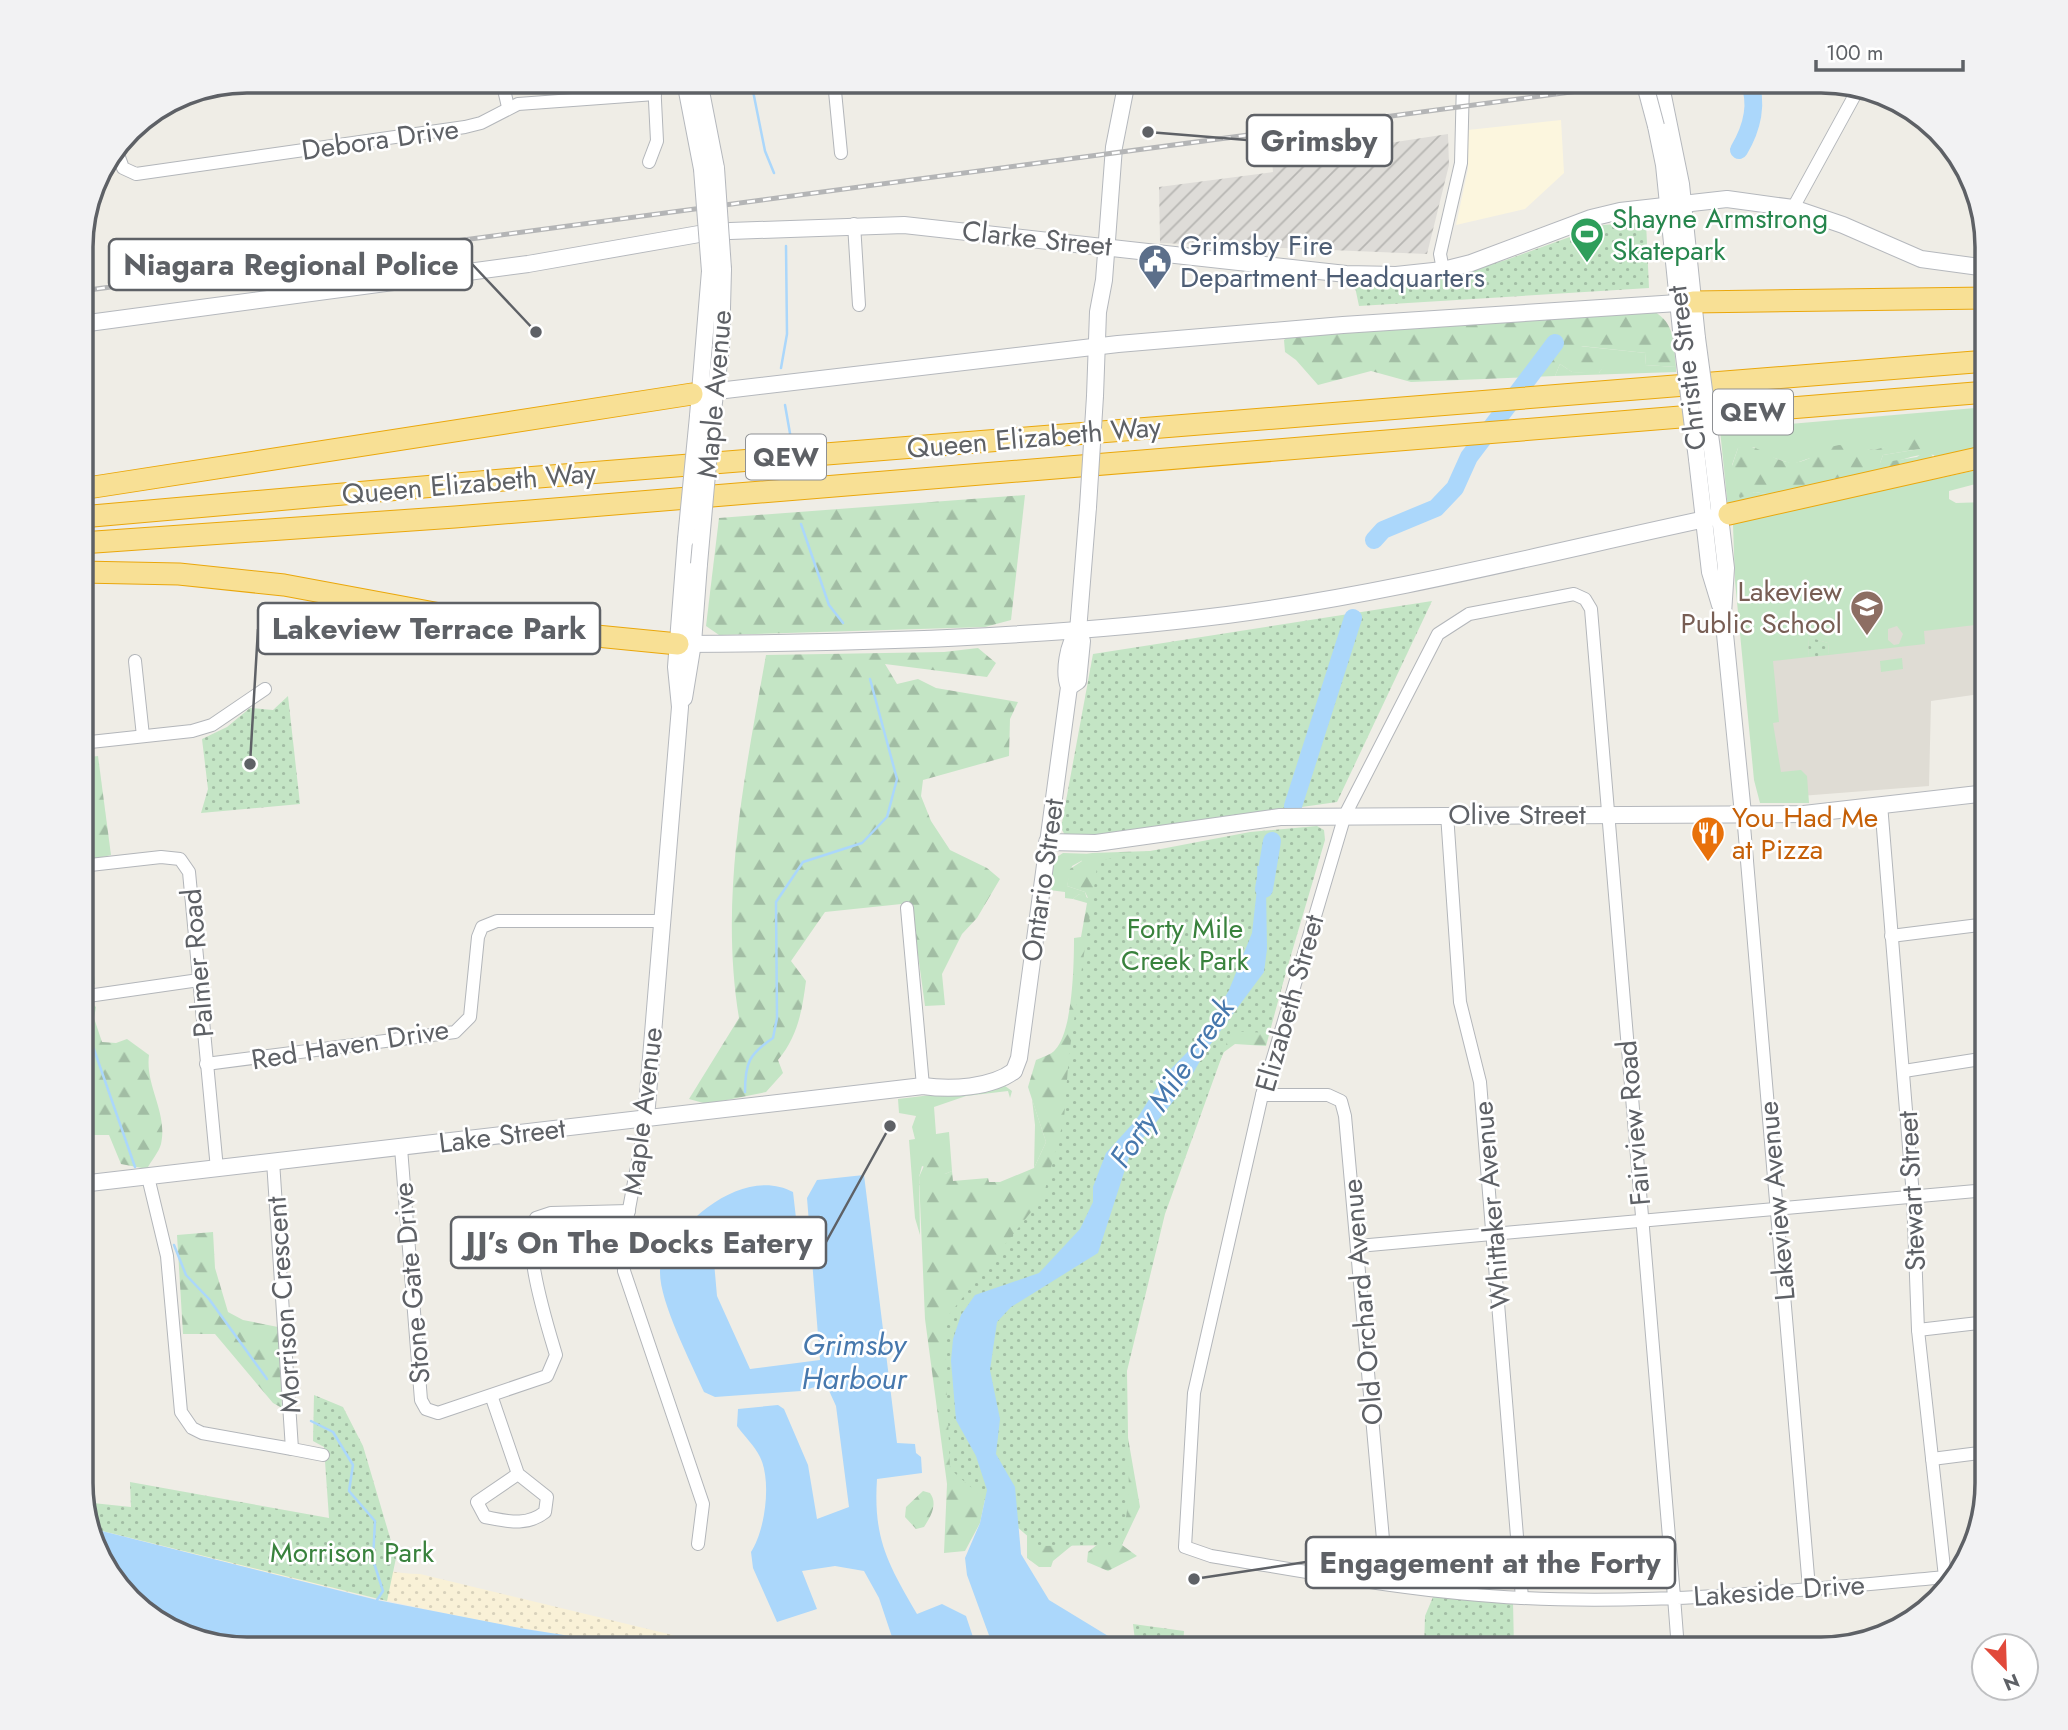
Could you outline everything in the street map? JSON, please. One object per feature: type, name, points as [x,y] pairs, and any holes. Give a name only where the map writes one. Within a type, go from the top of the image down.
[{"type":"highway","points":[[1685,302],[1975,298]]},
{"type":"highway","name":"Queen Elizabeth Way","points":[[93,516],[1975,362]]},
{"type":"highway","points":[[93,486],[394,443],[703,393]]},
{"type":"highway","name":"Queen Elizabeth Way","points":[[93,542],[468,516],[1975,393]]},
{"type":"highway","points":[[1717,516],[1975,459]]},
{"type":"highway","points":[[93,572],[179,574],[284,585],[535,628],[686,643]]},
{"type":"street","points":[[505,93],[508,107]]},
{"type":"street","name":"Maple Avenue","points":[[689,93],[709,169]]},
{"type":"street","name":"Maple Avenue","points":[[698,1544],[703,1504],[624,1271],[623,1241],[646,1118],[680,707],[676,667],[686,643],[705,417],[703,393],[716,270],[700,93]]},
{"type":"street","points":[[835,93],[841,153]]},
{"type":"street","name":"Ontario Street","points":[[1014,1071],[1019,1058],[1046,842],[1069,688],[1067,681],[1071,641],[1078,631],[1099,346],[1096,339],[1098,312],[1103,283],[1114,147],[1125,93]]},
{"type":"street","points":[[1443,270],[1440,254],[1461,163],[1464,93]]},
{"type":"street","name":"Christie Street","points":[[1650,93],[1664,125]]},
{"type":"street","name":"Christie Street","points":[[1661,93],[1705,458],[1726,568],[1723,614],[1743,814]]},
{"type":"street","points":[[649,162],[657,141],[654,94]]},
{"type":"street","name":"Debora Drive","points":[[120,160],[123,168],[136,174],[465,127],[481,123],[518,103],[654,94]]},
{"type":"street","points":[[1793,208],[1856,97]]},
{"type":"street","name":"Clarke Street","points":[[730,231],[854,224],[950,228],[1346,274],[1396,275],[1443,270],[1471,263],[1574,223],[1620,211],[1727,199],[1793,208],[1843,225],[1921,259],[1975,266]]},
{"type":"street","points":[[854,224],[859,305]]},
{"type":"street","points":[[93,322],[540,262],[658,238],[699,234]]},
{"type":"street","points":[[703,393],[1099,346],[1685,302]]},
{"type":"street","points":[[686,643],[854,644],[1078,631],[1228,614],[1363,593],[1717,516]]},
{"type":"street","name":"Elizabeth Street","points":[[1185,1547],[1194,1393],[1262,1095],[1345,815],[1438,634],[1459,617],[1469,614],[1574,594],[1585,599]]},
{"type":"street","name":"Fairview Road","points":[[1585,599],[1591,609],[1677,1637]]},
{"type":"street","points":[[135,661],[144,736]]},
{"type":"street","points":[[93,742],[212,725],[265,689]]},
{"type":"street","name":"Olive Street","points":[[1046,842],[1096,844],[1280,817],[1606,813],[1676,817],[1804,814],[1975,794]]},
{"type":"street","name":"Stewart Street","points":[[1881,804],[1913,1196],[1918,1330],[1932,1459],[1950,1568]]},
{"type":"street","name":"Whittaker Avenue","points":[[1447,814],[1460,1002],[1480,1082],[1522,1598]]},
{"type":"street","name":"Lakeview Avenue","points":[[1743,814],[1809,1588]]},
{"type":"street","name":"Palmer Road","points":[[93,865],[161,857],[180,859],[189,872],[217,1169]]},
{"type":"street","points":[[907,908],[923,1086]]},
{"type":"street","name":"Red Haven Drive","points":[[206,1064],[455,1032],[470,1017],[474,966],[482,927],[497,921],[661,921]]},
{"type":"street","points":[[1891,936],[1975,926]]},
{"type":"street","points":[[93,994],[199,980]]},
{"type":"street","points":[[1904,1071],[1975,1060]]},
{"type":"street","name":"Lake Street","points":[[93,1183],[923,1086],[936,1081],[1014,1071]]},
{"type":"street","name":"Old Orchard Avenue","points":[[1262,1095],[1328,1095],[1341,1101],[1358,1245],[1387,1584]]},
{"type":"street","name":"Stone Gate Drive","points":[[401,1148],[421,1400],[426,1409],[438,1413],[492,1398],[547,1376],[556,1355],[538,1299],[532,1233],[536,1218],[551,1213],[628,1211]]},
{"type":"street","name":"Morrison Crescent","points":[[273,1161],[292,1449]]},
{"type":"street","name":"Morrison Crescent","points":[[148,1177],[167,1256],[181,1412],[192,1428],[202,1433],[323,1455]]},
{"type":"street","points":[[1358,1245],[1975,1191]]},
{"type":"street","points":[[1918,1330],[1975,1323]]},
{"type":"street","points":[[492,1398],[518,1474],[547,1497],[545,1512],[536,1519],[517,1523],[485,1517],[477,1502],[518,1474]]},
{"type":"street","points":[[1932,1459],[1975,1454]]},
{"type":"street","name":"Lakeside Drive","points":[[1185,1547],[1211,1556],[1387,1584],[1522,1598],[1674,1597],[1943,1577]]},
{"type":"shaded area","points":[[1561,120],[1564,173],[1525,209],[1456,225],[1468,169],[1468,130]]},
{"type":"shaded area","points":[[1448,134],[1449,165],[1427,254],[1160,243],[1159,187],[1273,172],[1272,161]]},
{"type":"shaded area","name":"Lakeview Public School","points":[[1744,566],[1975,622],[1975,695],[1931,701],[1929,786],[1761,799]]},
{"type":"green space","points":[[1646,222],[1649,288],[1359,306],[1354,282],[1446,277],[1506,260],[1603,225]]},
{"type":"green space","points":[[1653,311],[1670,328],[1676,367],[1645,365],[1646,353],[1581,346],[1605,365],[1598,374],[1572,372],[1560,364],[1555,376],[1411,382],[1371,371],[1318,385],[1296,360],[1285,352],[1284,340],[1289,336]]},
{"type":"green space","points":[[1579,346],[1646,353],[1645,365],[1676,367],[1676,372],[1555,376],[1560,364],[1572,372],[1599,373],[1604,365]]},
{"type":"green space","points":[[1975,408],[1975,454],[1936,462],[1934,455],[1928,454],[1880,463],[1883,455],[1920,449],[1912,441],[1874,450],[1859,449],[1810,458],[1793,464],[1762,454],[1754,447],[1738,448],[1732,465],[1742,496],[1755,492],[1778,496],[1728,508],[1720,430]]},
{"type":"green space","points":[[1920,437],[1925,442],[1920,449],[1883,455],[1880,463],[1917,457],[1928,449],[1936,462],[1778,496],[1755,492],[1740,498],[1729,475],[1738,448],[1747,446],[1779,460],[1798,462],[1810,458],[1813,451],[1839,445],[1874,450]]},
{"type":"green space","points":[[1975,471],[1975,484],[1949,491],[1949,499],[1956,503],[1975,502],[1975,625],[1924,631],[1925,644],[1829,655],[1828,643],[1808,637],[1809,657],[1773,661],[1779,722],[1773,723],[1781,772],[1801,770],[1807,776],[1809,803],[1760,803],[1754,780],[1735,581],[1733,525],[1737,521]],"holes":[[[1897,626],[1903,634],[1899,644],[1894,645],[1888,640],[1888,629]]]},
{"type":"green space","points":[[1025,495],[1011,620],[985,627],[719,635],[706,626],[719,518]]},
{"type":"green space","name":"Forty Mile Creek Park","points":[[1432,601],[1337,802],[1087,837],[1066,837],[1061,828],[1093,654]]},
{"type":"green space","points":[[1808,637],[1828,643],[1829,655],[1809,657]]},
{"type":"green space","points":[[978,648],[996,663],[987,677],[885,664],[897,684],[918,679],[936,688],[1018,702],[1010,719],[1009,756],[923,780],[921,796],[931,821],[950,850],[987,868],[1000,879],[977,918],[962,934],[942,974],[945,1005],[925,1006],[911,903],[825,912],[791,961],[806,981],[795,1032],[778,1060],[783,1073],[766,1092],[707,1104],[689,1099],[739,1018],[732,927],[733,881],[743,790],[766,655],[944,652]]},
{"type":"green space","points":[[1902,658],[1903,669],[1881,672],[1880,661]]},
{"type":"green space","points":[[288,696],[300,804],[201,813],[208,789],[202,739],[227,727],[250,708],[273,710]]},
{"type":"green space","points":[[98,756],[111,855],[93,859],[93,757]]},
{"type":"green space","name":"Forty Mile Creek Park","points":[[1317,826],[1324,830],[1325,840],[1268,1033],[1231,1031],[1165,1214],[1127,1371],[1129,1497],[1122,1545],[1039,1546],[950,1469],[944,1321],[1043,1197],[1064,1119],[1069,1054],[1098,861],[1250,832]]},
{"type":"green space","name":"Forty Mile Creek Park","points":[[1320,845],[1266,1046],[1235,1044],[1224,1052],[1176,1156],[1119,1386],[1140,1507],[1122,1545],[1137,1556],[1108,1571],[1087,1562],[1088,1552],[1098,1544],[1081,1538],[1053,1561],[1051,1567],[1039,1567],[1027,1558],[1027,1520],[1017,1507],[1267,949],[987,1490],[980,1523],[965,1551],[944,1553],[947,1484],[925,1319],[919,1177],[927,1159],[934,1156],[941,1162],[945,1174],[952,1171],[953,1181],[988,1178],[989,1182],[1000,1182],[1034,1168],[1046,1142],[1028,1087],[1036,1060],[1055,1050],[1066,1028],[1074,964],[1074,938],[1081,937],[1087,903],[1073,899],[1079,894],[1088,898],[1085,892],[1067,886],[1070,869],[1082,861],[1081,855],[1092,853]]},
{"type":"green space","points":[[1063,853],[1094,854],[1072,866],[1067,886],[1085,892],[1087,899],[1079,894],[1073,899],[1065,898],[1065,892],[1049,890],[1054,859]]},
{"type":"green space","points":[[93,1004],[96,1007],[94,1018],[102,1042],[116,1043],[127,1039],[149,1055],[150,1077],[162,1121],[160,1147],[147,1169],[121,1164],[109,1135],[93,1135]]},
{"type":"green space","points":[[1005,1086],[1012,1091],[1010,1098],[1008,1091],[966,1096],[934,1107],[936,1134],[949,1132],[952,1171],[945,1174],[922,1166],[919,1177],[920,1235],[915,1218],[909,1140],[915,1139],[912,1127],[916,1116],[899,1113],[898,1099]]},
{"type":"green space","points":[[1032,1099],[1046,1142],[1034,1168],[1035,1125]]},
{"type":"green space","points":[[213,1232],[215,1268],[228,1312],[243,1320],[278,1327],[282,1408],[273,1403],[215,1334],[183,1334],[177,1235]]},
{"type":"green space","name":"Morrison Park","points":[[314,1395],[343,1407],[363,1446],[396,1558],[387,1601],[101,1531],[95,1503],[131,1507],[130,1482],[329,1518],[324,1447],[313,1441]]},
{"type":"green space","points":[[923,1491],[930,1493],[933,1506],[924,1527],[916,1529],[905,1517],[906,1507]]},
{"type":"green space","points":[[1433,1597],[1513,1601],[1514,1637],[1424,1637],[1425,1616]]},
{"type":"green space","points":[[1133,1624],[1184,1631],[1184,1637],[1135,1637]]},
{"type":"sand","points":[[96,1512],[290,1544],[387,1571],[420,1574],[681,1637],[575,1637],[473,1619],[281,1576],[101,1531]]},
{"type":"water","points":[[1257,866],[1274,867],[1266,887],[1267,949],[1264,972],[1207,1049],[1185,1087],[1130,1154],[1098,1253],[1011,1307],[997,1322],[990,1370],[1000,1419],[996,1454],[1015,1487],[1021,1554],[1049,1600],[1110,1637],[990,1637],[967,1575],[965,1558],[980,1523],[987,1490],[976,1456],[956,1420],[951,1361],[953,1339],[961,1315],[975,1295],[1039,1273],[1080,1229],[1093,1202],[1093,1187],[1106,1153],[1136,1120],[1164,1076],[1204,1035],[1229,990],[1252,933]]},
{"type":"water","name":"Grimsby Harbour","points":[[864,1175],[897,1443],[915,1444],[916,1453],[921,1457],[922,1473],[877,1479],[877,1518],[885,1550],[917,1614],[942,1604],[966,1616],[973,1637],[892,1637],[879,1598],[864,1571],[835,1566],[802,1571],[817,1609],[777,1622],[753,1568],[751,1552],[763,1519],[766,1479],[760,1457],[737,1426],[738,1409],[778,1405],[784,1409],[808,1465],[817,1519],[849,1507],[836,1406],[826,1384],[801,1391],[715,1397],[704,1392],[677,1332],[661,1284],[660,1268],[678,1236],[705,1209],[722,1198],[758,1186],[776,1186],[793,1192],[796,1218],[792,1224],[745,1230],[719,1247],[714,1262],[717,1296],[750,1369],[820,1360],[807,1198],[817,1180]]},
{"type":"water","points":[[101,1531],[377,1600],[577,1637],[247,1637],[207,1632],[170,1617],[145,1599],[119,1569]]},
{"type":"waterway","points":[[753,93],[765,151],[774,173]]},
{"type":"waterway","name":"Forty Mile creek","points":[[1739,150],[1752,116],[1752,93]]},
{"type":"waterway","points":[[781,368],[787,334],[786,246]]},
{"type":"waterway","name":"Forty Mile creek","points":[[1374,540],[1383,530],[1436,508],[1455,488],[1469,457],[1555,343]]},
{"type":"waterway","points":[[785,405],[791,439]]},
{"type":"waterway","points":[[801,524],[829,605],[843,623]]},
{"type":"waterway","name":"Forty Mile creek","points":[[1293,806],[1353,618]]},
{"type":"waterway","points":[[745,1092],[750,1060],[758,1049],[773,1038],[777,1018],[776,902],[803,862],[862,843],[887,817],[897,779],[870,679]]},
{"type":"waterway","name":"Forty Mile creek","points":[[1264,889],[1272,841]]},
{"type":"waterway","points":[[93,1046],[135,1167]]},
{"type":"waterway","points":[[174,1245],[186,1275],[209,1299],[267,1379]]},
{"type":"waterway","points":[[311,1421],[333,1432],[353,1465],[349,1491],[375,1521],[373,1560],[383,1591],[377,1600]]},
{"type":"railway","points":[[93,289],[1563,93]]},
{"type":"place","name":"Grimsby","points":[[1148,132]]},
{"type":"place","name":"Shayne Armstrong Skatepark","points":[[1587,264]]},
{"type":"place","name":"Grimsby Fire Department Headquarters","points":[[1155,291]]},
{"type":"place","name":"Niagara Regional Police","points":[[536,332]]},
{"type":"place","name":"Lakeview Public School","points":[[1867,637]]},
{"type":"place","name":"Lakeview Terrace Park","points":[[250,764]]},
{"type":"place","name":"You Had Me at Pizza","points":[[1708,863]]},
{"type":"place","name":"JJ’s On The Docks Eatery","points":[[890,1126]]},
{"type":"place","name":"Engagement at the Forty","points":[[1194,1579]]}]
